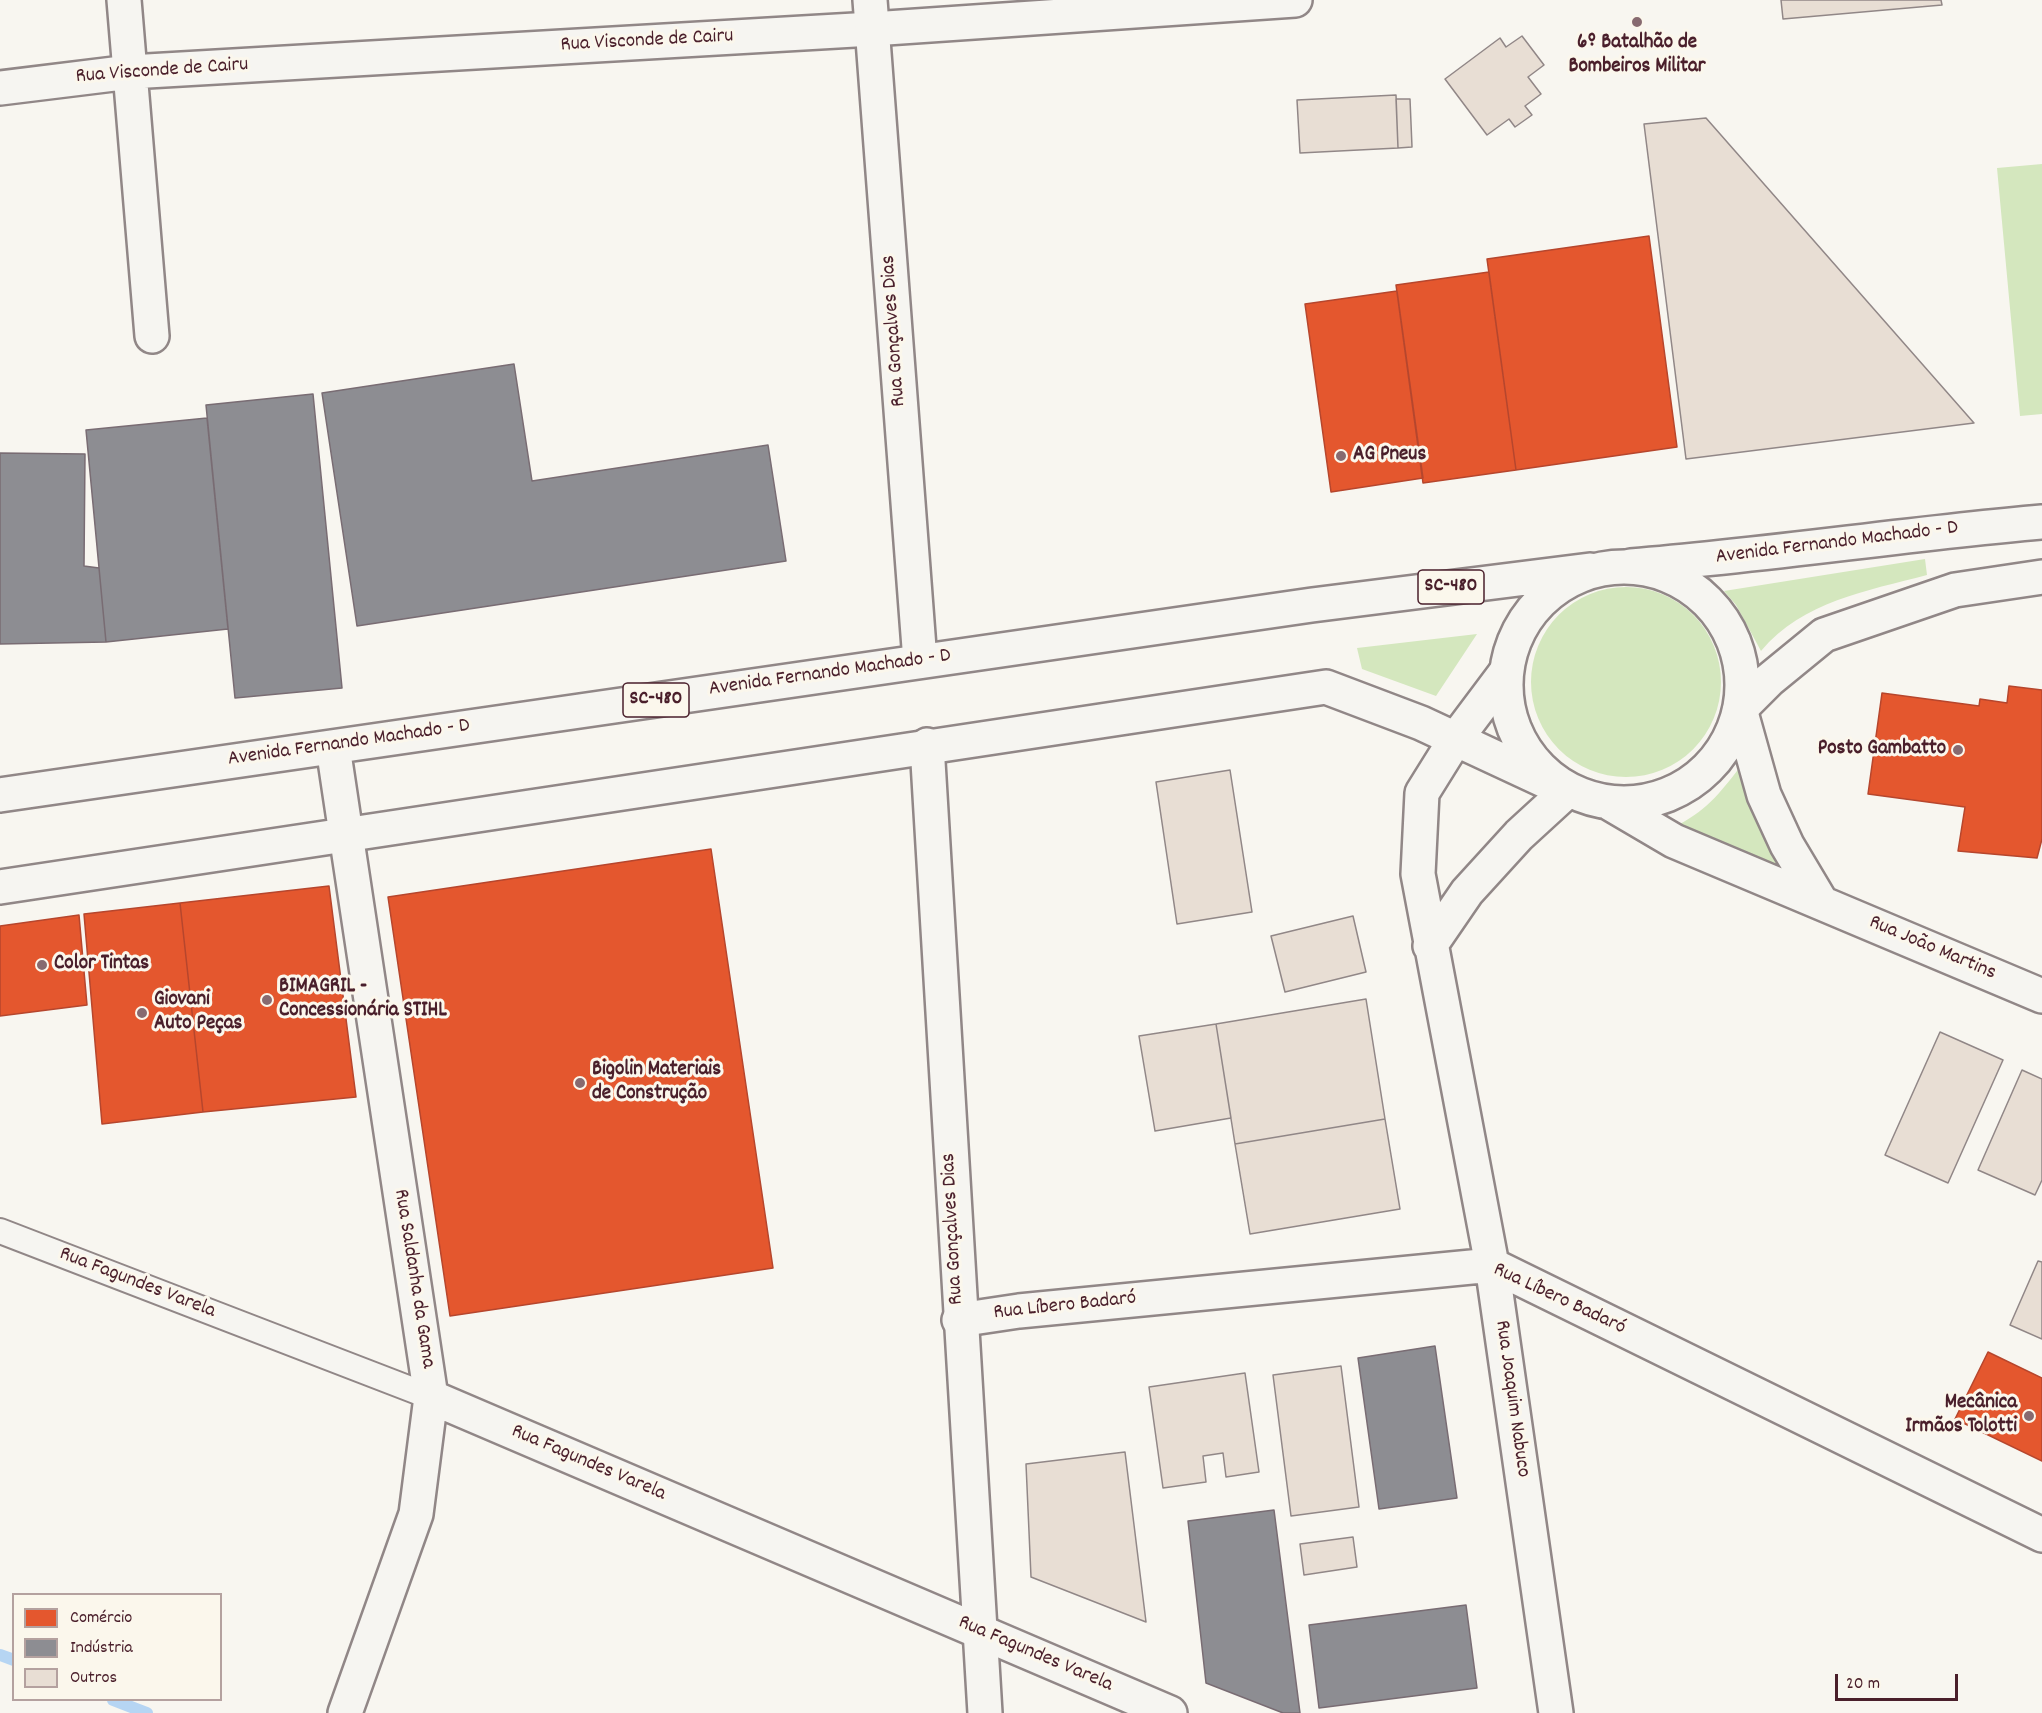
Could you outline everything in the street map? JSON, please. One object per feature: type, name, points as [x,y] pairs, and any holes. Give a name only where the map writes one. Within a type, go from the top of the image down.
[{"type":"street","points":[[124,0],[152,336]]},
{"type":"street","name":"Rua Visconde de Cairu","points":[[0,88],[130,72],[871,15],[1295,0]]},
{"type":"street","name":"Rua Gonçalves Dias","points":[[871,15],[920,661]]},
{"type":"street","name":"Avenida Fernando Machado - D","points":[[0,795],[1312,605],[1590,570],[1731,558],[1947,530],[2042,522]]},
{"type":"street","points":[[0,886],[927,745],[1326,687],[1421,723],[1567,791],[1611,804],[1646,803],[1679,791],[1707,771],[1728,743],[1740,710],[1742,669],[1730,630],[1706,598],[1675,576],[1632,566]]},
{"type":"street","points":[[1567,791],[1532,761],[1510,719],[1506,672],[1514,638],[1532,609],[1555,587],[1590,570]]},
{"type":"street","points":[[1740,710],[1769,680],[1824,635],[1955,590],[2042,577]]},
{"type":"street","name":"Rua Joaquim Nabuco","points":[[1506,672],[1455,740],[1422,793],[1418,833],[1418,874],[1492,1265],[1556,1713]]},
{"type":"street","points":[[1740,710],[1764,795],[1787,845],[1821,902]]},
{"type":"street","name":"Rua Gonçalves Dias","points":[[927,745],[959,1320],[985,1713]]},
{"type":"street","name":"Rua Saldanha da Gama","points":[[333,747],[431,1396],[416,1514],[345,1713]]},
{"type":"street","points":[[1430,946],[1467,892],[1519,835],[1567,791]]},
{"type":"street","name":"Rua João Martins","points":[[1611,804],[1674,841],[2042,996]]},
{"type":"street","name":"Rua Líbero Badaró","points":[[959,1320],[1019,1311],[1492,1265],[2042,1535]]},
{"type":"street","name":"Rua Fagundes Varela","points":[[431,1396],[1170,1713]]},
{"type":"lane","name":"Rua Fagundes Varela","points":[[0,1231],[431,1396]]},
{"type":"green space","points":[[2042,164],[2042,414],[2020,416],[1997,168]]},
{"type":"green space","points":[[1925,559],[1927,575],[1859,593],[1816,609],[1796,620],[1761,651],[1736,605],[1724,591]]},
{"type":"green space","points":[[1626,587],[1653,591],[1679,603],[1693,615],[1705,629],[1717,655],[1721,682],[1717,709],[1705,735],[1693,749],[1679,761],[1653,773],[1626,777],[1599,773],[1573,761],[1559,749],[1547,735],[1535,709],[1531,682],[1535,655],[1547,629],[1559,615],[1573,603],[1599,591]]},
{"type":"green space","points":[[1477,634],[1436,696],[1362,669],[1357,648]]},
{"type":"green space","points":[[1744,762],[1793,875],[1678,825],[1707,805]]},
{"type":"building: Comércio","points":[[1649,236],[1677,447],[1516,470],[1487,259]]},
{"type":"building: Comércio","points":[[1489,272],[1516,470],[1423,483],[1396,285]]},
{"type":"building: Comércio","points":[[1397,291],[1423,478],[1331,492],[1305,304]]},
{"type":"building: Comércio","name":"Posto Gambatto","points":[[2009,686],[2042,690],[2042,839],[2037,858],[1958,851],[1965,807],[1868,794],[1882,693],[1979,706],[1980,699],[2007,703]]},
{"type":"building: Comércio","name":"Bigolin Materiais de Construção","points":[[711,849],[773,1268],[450,1316],[388,897]]},
{"type":"building: Comércio","name":"BIMAGRIL - Concessionária STIHL","points":[[329,886],[356,1097],[203,1112],[180,903]]},
{"type":"building: Comércio","name":"Giovani Auto Peças","points":[[180,903],[203,1112],[102,1124],[84,914]]},
{"type":"building: Comércio","name":"Color Tintas","points":[[79,915],[87,1005],[0,1016],[0,926]]},
{"type":"building: Comércio","points":[[1988,1352],[2042,1378],[2042,1461],[1955,1419]]},
{"type":"building: Indústria","points":[[514,364],[532,481],[768,445],[786,561],[357,626],[322,393]]},
{"type":"building: Indústria","points":[[313,394],[342,688],[235,698],[206,405]]},
{"type":"building: Indústria","points":[[207,418],[228,629],[106,642],[86,430]]},
{"type":"building: Indústria","points":[[0,453],[85,454],[84,566],[99,568],[106,642],[0,644]]},
{"type":"building: Indústria","points":[[1435,1346],[1457,1498],[1379,1509],[1358,1358]]},
{"type":"building: Indústria","points":[[1274,1510],[1300,1713],[1283,1713],[1206,1683],[1188,1521]]},
{"type":"building: Indústria","points":[[1466,1605],[1477,1688],[1319,1708],[1309,1625]]},
{"type":"building: Outros","points":[[1781,0],[1941,0],[1942,5],[1783,19]]},
{"type":"building: Outros","points":[[1522,36],[1544,65],[1528,77],[1541,94],[1525,106],[1532,115],[1515,127],[1509,119],[1487,135],[1445,79],[1500,38],[1506,47]]},
{"type":"building: Outros","points":[[1396,95],[1398,148],[1300,153],[1297,100]]},
{"type":"building: Outros","points":[[1396,99],[1410,99],[1412,147],[1398,148]]},
{"type":"building: Outros","points":[[1706,118],[1974,423],[1686,459],[1644,124]]},
{"type":"building: Outros","points":[[1230,770],[1252,912],[1177,924],[1156,782]]},
{"type":"building: Outros","points":[[1353,916],[1366,972],[1285,992],[1271,936]]},
{"type":"building: Outros","points":[[1366,999],[1385,1119],[1235,1144],[1216,1024]]},
{"type":"building: Outros","points":[[1216,1024],[1231,1118],[1155,1131],[1139,1036]]},
{"type":"building: Outros","points":[[1940,1032],[2003,1060],[1948,1183],[1885,1155]]},
{"type":"building: Outros","points":[[2022,1070],[2042,1079],[2042,1180],[2035,1195],[1978,1170]]},
{"type":"building: Outros","points":[[1385,1119],[1400,1209],[1250,1234],[1235,1144]]},
{"type":"building: Outros","points":[[2038,1261],[2042,1262],[2042,1339],[2010,1325]]},
{"type":"building: Outros","points":[[1341,1366],[1359,1507],[1291,1516],[1273,1375]]},
{"type":"building: Outros","points":[[1245,1373],[1259,1472],[1226,1477],[1223,1453],[1203,1456],[1206,1482],[1163,1488],[1149,1387]]},
{"type":"building: Outros","points":[[1125,1452],[1146,1622],[1031,1577],[1026,1464]]},
{"type":"building: Outros","points":[[1353,1537],[1357,1567],[1304,1575],[1300,1544]]},
{"type":"waterway","points":[[0,1655],[12,1659]]},
{"type":"waterway","points":[[116,1701],[147,1713]]},
{"type":"place","name":"6º Batalhão de Bombeiros Militar","points":[[1637,22]]},
{"type":"place","name":"AG Pneus","points":[[1341,456]]},
{"type":"place","name":"Posto Gambatto","points":[[1958,750]]},
{"type":"place","name":"Color Tintas","points":[[42,965]]},
{"type":"place","name":"BIMAGRIL - Concessionária STIHL","points":[[267,1000]]},
{"type":"place","name":"Giovani Auto Peças","points":[[142,1013]]},
{"type":"place","name":"Bigolin Materiais de Construção","points":[[580,1083]]},
{"type":"place","name":"Mecânica Irmãos Tolotti","points":[[2029,1416]]}]
